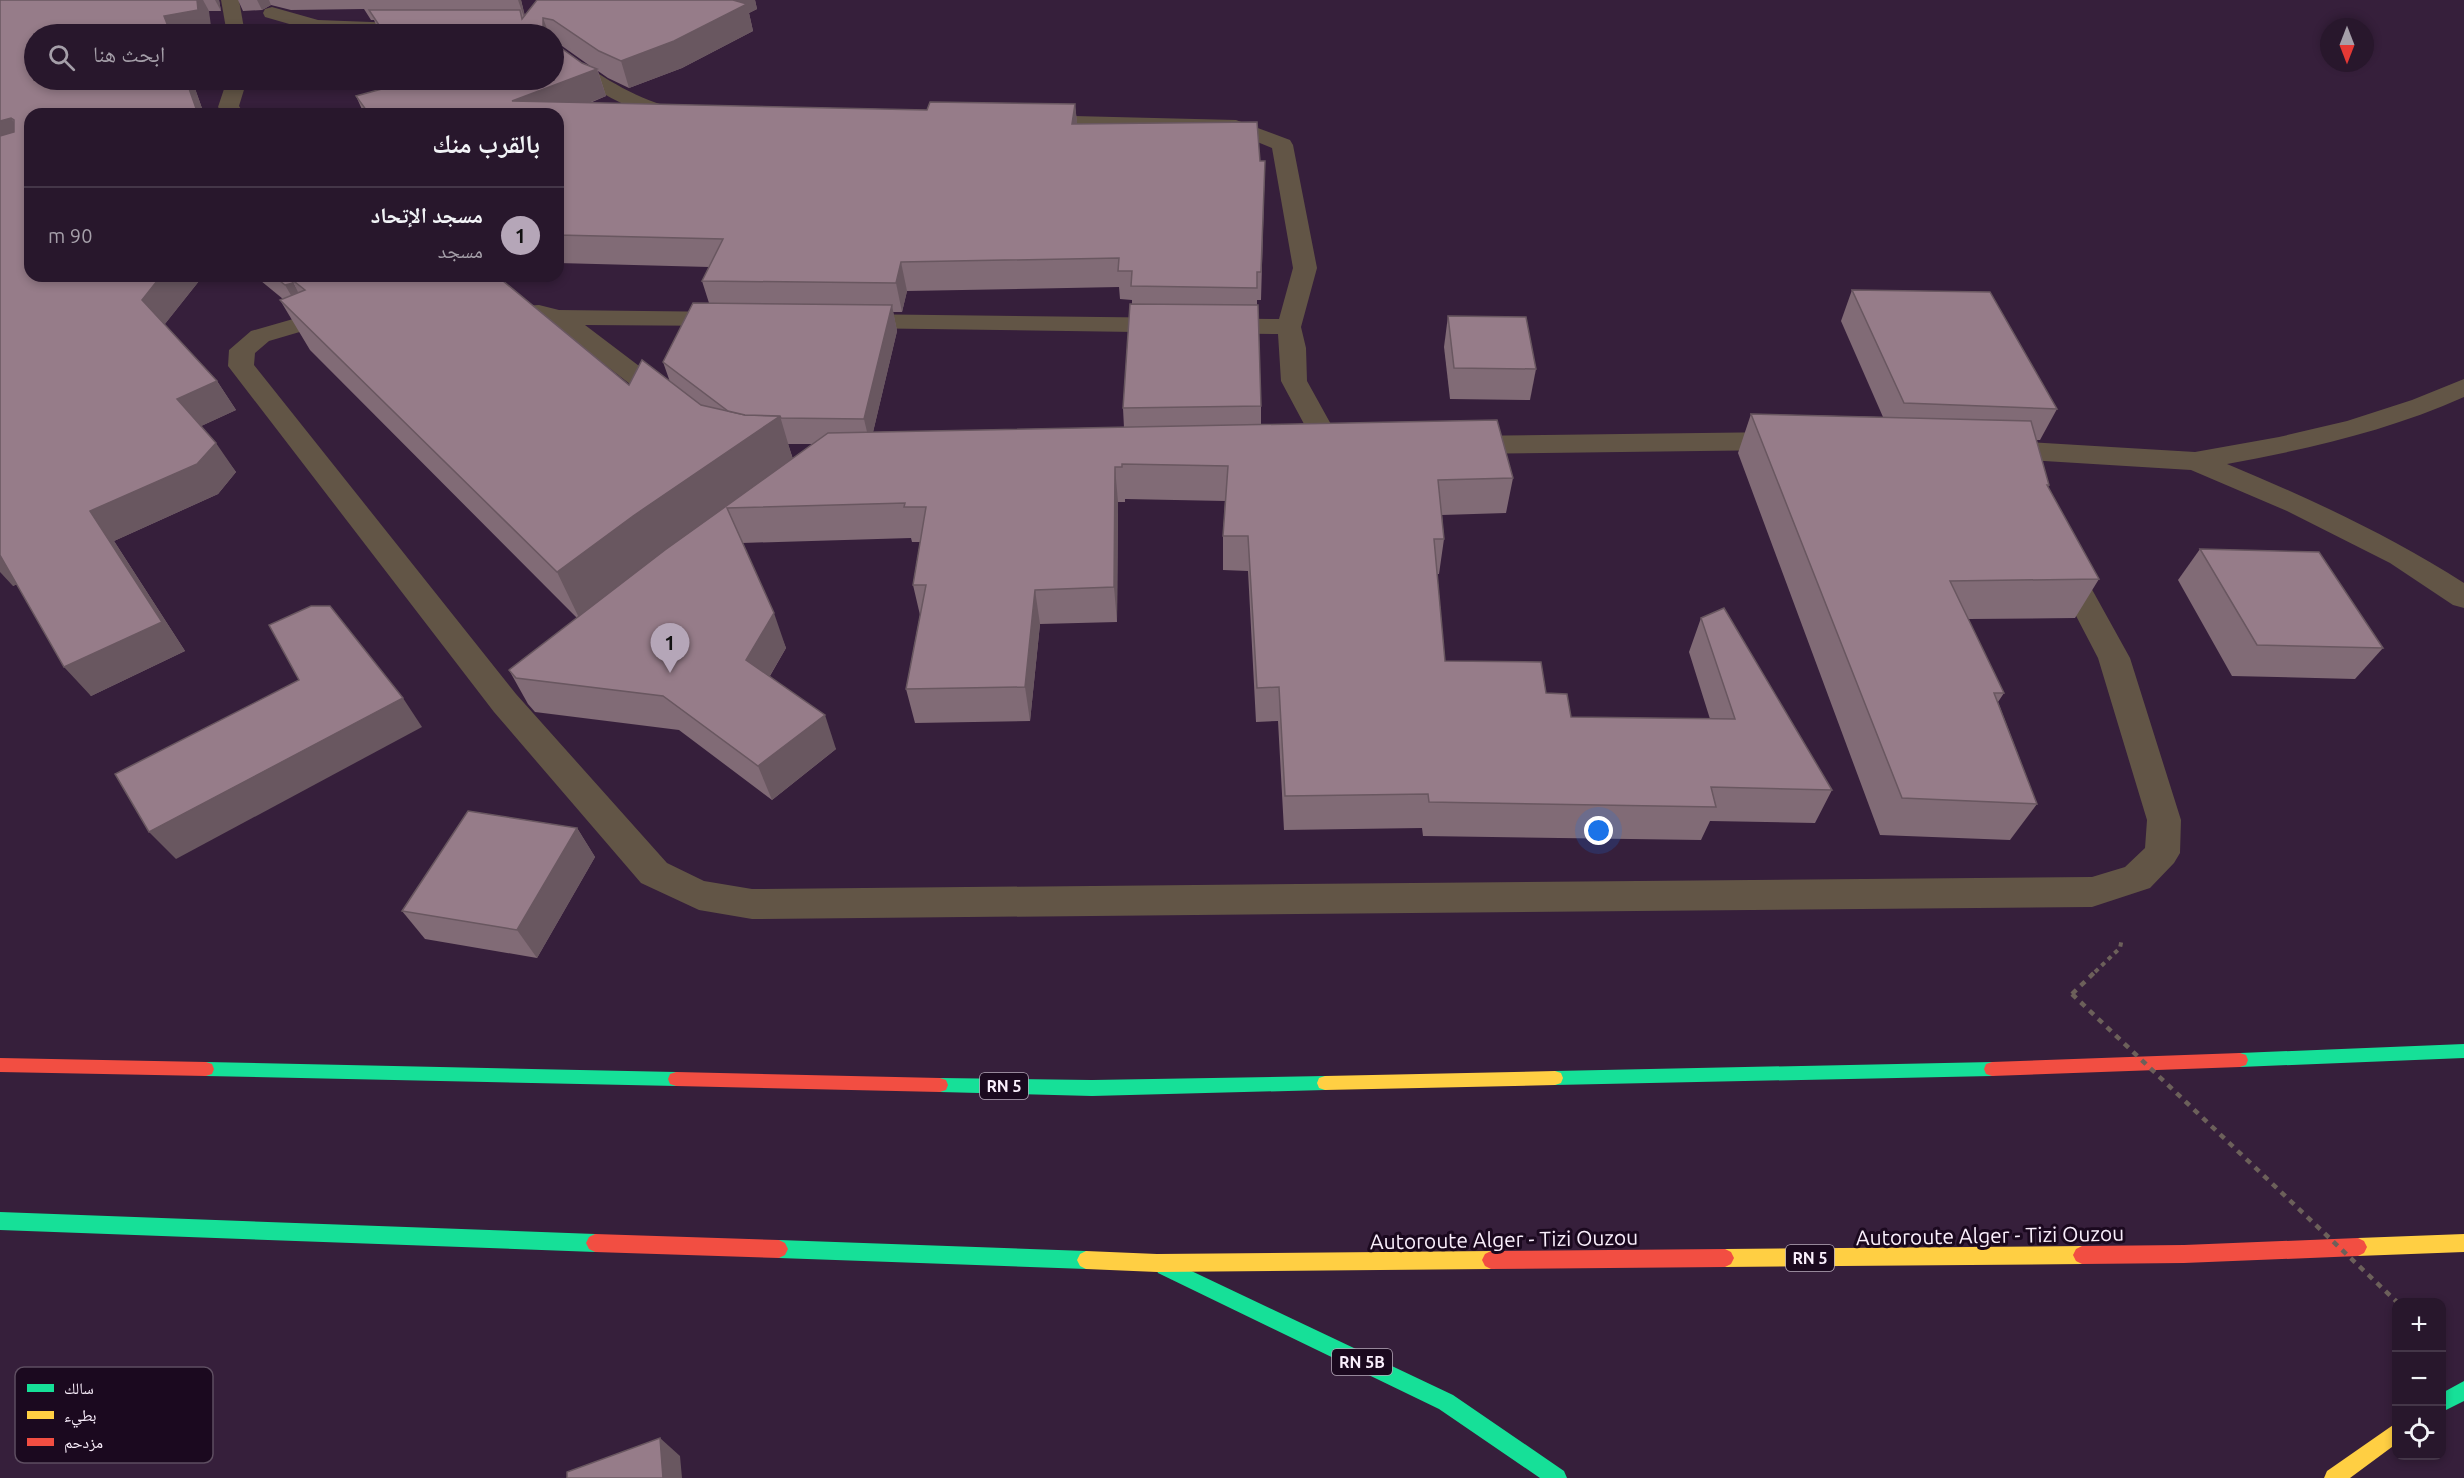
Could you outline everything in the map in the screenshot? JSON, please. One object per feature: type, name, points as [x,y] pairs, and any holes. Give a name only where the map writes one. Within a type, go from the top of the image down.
[{"type":"highway","name":"RN 5","points":[[0,1065],[1092,1088],[2007,1069],[2464,1051]]},
{"type":"highway","name":"RN 5","points":[[0,1221],[1156,1263]]},
{"type":"highway","name":"Autoroute Alger - Tizi Ouzou","points":[[1156,1263],[2184,1254],[2464,1243]]},
{"type":"highway","name":"RN 5B","points":[[1156,1263],[1446,1402],[1557,1478]]},
{"type":"highway","points":[[2446,1401],[2464,1390]]},
{"type":"highway","points":[[2334,1478],[2392,1437]]},
{"type":"street","points":[[230,0],[234,24]]},
{"type":"street","points":[[288,0],[267,20],[300,24]]},
{"type":"street","points":[[564,59],[600,84],[661,111],[709,113]]},
{"type":"street","points":[[225,108],[233,90]]},
{"type":"street","points":[[1008,120],[1236,126],[1282,145],[1305,268],[1289,327],[1293,348],[1294,381],[1329,447]]},
{"type":"street","points":[[330,308],[260,336],[242,350],[241,366],[514,696],[654,873],[699,895],[752,904],[2092,892],[2137,878],[2162,853],[2164,820],[2114,658],[2052,542]]},
{"type":"street","points":[[469,313],[539,312],[559,317],[750,320]]},
{"type":"street","points":[[559,317],[691,419]]},
{"type":"street","points":[[834,321],[1289,327]]},
{"type":"street","points":[[1975,448],[2027,465],[2195,461],[2279,447],[2354,428],[2421,406],[2464,387]]},
{"type":"street","points":[[1437,445],[1807,442]]},
{"type":"street","points":[[2195,461],[2297,504],[2400,556],[2464,597]]},
{"type":"path","points":[[2120,948],[2072,994],[2393,1298]]},
{"type":"building","points":[[0,0],[197,0],[198,10],[164,16],[167,24],[24,24],[24,90],[190,90],[196,108],[24,108],[24,282],[156,282],[142,300],[217,381],[177,399],[216,443],[197,464],[90,511],[162,622],[64,667],[0,555],[0,136],[14,132],[14,120],[11,118],[0,121]]},
{"type":"building","points":[[537,0],[733,0],[747,4],[674,41],[621,61],[599,51],[564,27],[564,24],[553,20],[543,18],[543,24],[378,24],[369,10],[520,10],[522,19]]},
{"type":"building","points":[[564,50],[582,63],[597,69],[564,81]]},
{"type":"building","points":[[378,90],[541,90],[512,101],[927,110],[930,102],[1075,104],[1072,124],[1257,122],[1260,161],[1265,161],[1261,272],[1257,272],[1257,288],[1131,286],[1132,271],[1118,271],[1119,258],[901,262],[896,283],[702,281],[723,239],[564,235],[564,108],[365,108],[356,96]]},
{"type":"building","points":[[295,282],[504,282],[629,385],[642,360],[701,405],[745,415],[780,416],[633,516],[557,572],[280,300],[305,290]]},
{"type":"building","points":[[1852,290],[1990,292],[2057,409],[1904,403]]},
{"type":"building","points":[[693,303],[892,305],[864,419],[781,418],[780,416],[745,415],[728,411],[663,362]]},
{"type":"building","points":[[1130,304],[1258,305],[1261,406],[1123,408]]},
{"type":"building","points":[[1448,316],[1526,317],[1536,369],[1454,368]]},
{"type":"building","points":[[1751,414],[2031,421],[2049,485],[2047,485],[2099,579],[1950,581],[2004,693],[1994,693],[2037,804],[1902,798]]},
{"type":"building","points":[[1497,420],[1513,478],[1438,480],[1444,539],[1434,539],[1445,661],[1541,662],[1546,693],[1567,694],[1571,717],[1735,719],[1701,618],[1724,608],[1832,790],[1711,787],[1716,807],[1429,802],[1428,794],[1285,796],[1279,687],[1257,688],[1248,536],[1223,536],[1228,466],[1122,464],[1122,467],[1115,467],[1114,587],[1035,590],[1025,687],[906,689],[926,585],[913,585],[926,507],[904,507],[905,503],[727,508],[774,613],[746,660],[825,715],[758,766],[663,696],[516,678],[509,670],[665,550],[828,433]]},
{"type":"building","points":[[2200,549],[2319,552],[2383,648],[2257,645]]},
{"type":"building","points":[[311,606],[330,606],[403,698],[149,832],[115,774],[299,680],[269,625]]},
{"type":"building","points":[[468,811],[577,828],[517,930],[402,911]]},
{"type":"building","points":[[660,1438],[663,1478],[567,1478],[567,1472]]},
{"type":"traffic: fast","points":[[2240,1060],[2464,1051]]},
{"type":"traffic: fast","points":[[206,1069],[676,1079]]},
{"type":"traffic: fast","points":[[1555,1078],[1992,1069]]},
{"type":"traffic: fast","points":[[940,1085],[1092,1088],[1325,1083]]},
{"type":"traffic: fast","points":[[0,1221],[595,1243]]},
{"type":"traffic: fast","points":[[779,1249],[1086,1260]]},
{"type":"traffic: fast","points":[[1164,1267],[1446,1402],[1557,1478]]},
{"type":"traffic: fast","points":[[2446,1401],[2464,1390]]},
{"type":"traffic: slow","points":[[1325,1083],[1555,1078]]},
{"type":"traffic: slow","points":[[2358,1247],[2464,1243]]},
{"type":"traffic: slow","points":[[1725,1258],[2082,1255]]},
{"type":"traffic: slow","points":[[1086,1260],[1157,1263],[1491,1260]]},
{"type":"traffic: slow","points":[[2334,1478],[2392,1436]]},
{"type":"traffic: jam","points":[[1992,1069],[2240,1060]]},
{"type":"traffic: jam","points":[[0,1065],[206,1069]]},
{"type":"traffic: jam","points":[[676,1079],[940,1085]]},
{"type":"traffic: jam","points":[[595,1243],[779,1249]]},
{"type":"traffic: jam","points":[[2082,1255],[2184,1254],[2358,1247]]},
{"type":"traffic: jam","points":[[1491,1260],[1725,1258]]},
{"type":"place","name":"مسجد الإتحاد","points":[[670,673]]}]
